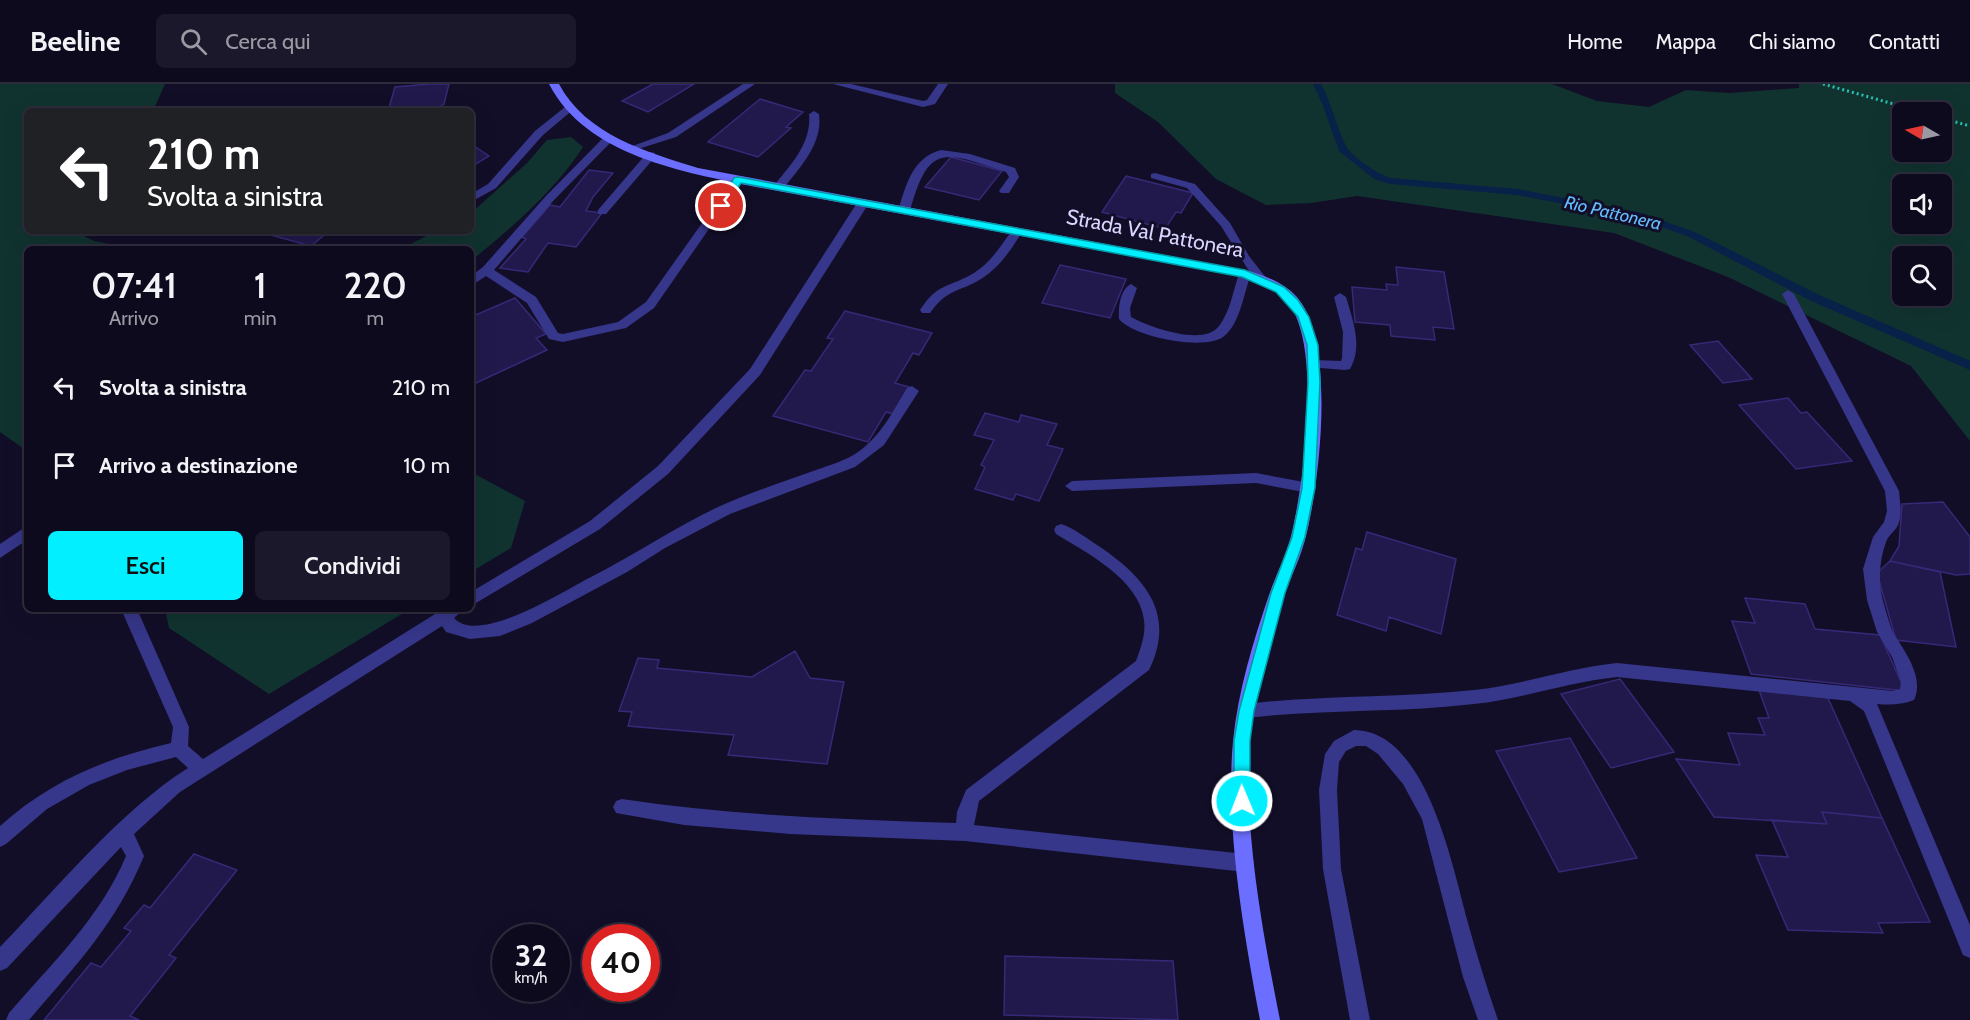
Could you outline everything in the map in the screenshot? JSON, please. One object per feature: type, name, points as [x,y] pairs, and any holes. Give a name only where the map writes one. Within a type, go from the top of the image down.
[{"type":"street","name":"Strada Val Pattonera","points":[[554,84],[568,109],[609,138],[651,155],[738,180],[1245,274],[1280,289],[1294,303],[1304,317],[1312,345],[1309,488],[1298,537],[1278,593],[1246,711],[1242,741],[1241,781],[1245,863],[1270,1020]]},
{"type":"lane","points":[[632,148],[672,135],[750,84]]},
{"type":"lane","points":[[838,84],[923,104],[931,102],[943,84]]},
{"type":"lane","points":[[474,197],[492,186],[540,134],[568,109]]},
{"type":"lane","points":[[779,187],[803,153],[812,135],[814,114]]},
{"type":"lane","points":[[474,280],[487,270],[550,198],[609,138]]},
{"type":"lane","points":[[904,211],[919,165],[927,158],[938,154],[952,153],[1011,170],[1014,177],[1005,191]]},
{"type":"lane","points":[[602,212],[651,155]]},
{"type":"lane","points":[[1155,176],[1191,186],[1226,225],[1244,257],[1261,279]]},
{"type":"lane","points":[[487,270],[496,281],[526,295],[540,310],[553,336],[562,338],[622,325],[650,305],[738,180]]},
{"type":"lane","points":[[474,598],[560,546],[647,486],[663,470],[755,372],[863,203]]},
{"type":"lane","points":[[926,310],[937,293],[979,276],[1006,248],[1016,232]]},
{"type":"lane","points":[[1131,288],[1124,308],[1125,319],[1137,327],[1190,339],[1209,339],[1220,334],[1227,324],[1245,274]]},
{"type":"lane","points":[[1246,711],[1285,706],[1474,697],[1582,673],[1617,670],[1893,698],[1908,695],[1909,682],[1899,655],[1885,632],[1875,600],[1871,569],[1880,537],[1891,524],[1894,511],[1892,491],[1788,294]]},
{"type":"lane","points":[[1312,364],[1345,366],[1348,362],[1351,354],[1349,337],[1340,297]]},
{"type":"lane","points":[[0,961],[123,832],[174,786],[449,613],[453,627],[471,632],[494,631],[526,618],[622,568],[660,543],[725,510],[867,455],[883,439],[912,391]]},
{"type":"lane","points":[[1072,486],[1256,478],[1309,488]]},
{"type":"lane","points":[[965,832],[966,812],[972,796],[1143,665],[1151,648],[1154,632],[1150,608],[1137,585],[1117,566],[1061,530]]},
{"type":"lane","points":[[0,552],[24,534]]},
{"type":"lane","points":[[130,612],[181,727],[178,749]]},
{"type":"lane","points":[[1853,694],[1870,706],[1970,948]]},
{"type":"lane","points":[[1360,1020],[1332,869],[1328,790],[1330,760],[1340,746],[1354,738],[1369,738],[1384,749],[1409,778],[1430,817],[1473,977],[1488,1020]]},
{"type":"lane","points":[[178,749],[201,768]]},
{"type":"lane","points":[[0,838],[28,811],[82,777],[178,749]]},
{"type":"lane","points":[[622,807],[684,818],[790,826],[965,832],[1245,863]]},
{"type":"lane","points":[[16,1020],[103,917],[121,889],[135,856],[123,832]]},
{"type":"path","points":[[1823,84],[1892,104]]},
{"type":"path","points":[[1952,121],[1970,126]]},
{"type":"green space","points":[[0,84],[165,84],[154,108],[24,108],[24,234],[80,234],[94,241],[120,246],[24,246],[24,449],[0,432]]},
{"type":"green space","points":[[1115,84],[1552,84],[1597,101],[1649,107],[1686,90],[1729,93],[1799,88],[1799,84],[1970,84],[1970,441],[1911,366],[1728,277],[1614,233],[1357,196],[1311,203],[1266,205],[1216,179],[1158,122],[1115,93]]},
{"type":"green space","points":[[571,137],[583,147],[546,194],[474,258],[474,246],[407,246],[430,234],[474,234],[474,210],[527,163],[547,140]]},
{"type":"green space","points":[[474,474],[525,501],[511,548],[474,570]]},
{"type":"green space","points":[[166,612],[405,612],[269,694],[169,628]]},
{"type":"building","points":[[449,84],[444,104],[438,108],[389,108],[395,87]]},
{"type":"building","points":[[653,84],[694,84],[648,112],[622,101]]},
{"type":"building","points":[[760,99],[803,112],[786,127],[791,128],[758,157],[708,142]]},
{"type":"building","points":[[474,146],[489,156],[474,165]]},
{"type":"building","points":[[951,157],[1002,171],[979,200],[925,187]]},
{"type":"building","points":[[589,170],[613,173],[593,197],[586,211],[602,213],[576,247],[548,243],[528,272],[500,268],[526,239],[522,237],[550,205],[560,207]]},
{"type":"building","points":[[1126,176],[1193,193],[1181,213],[1176,212],[1165,229],[1102,212]]},
{"type":"building","points":[[267,234],[325,234],[311,246]]},
{"type":"building","points":[[1060,265],[1126,279],[1110,318],[1042,303]]},
{"type":"building","points":[[1396,267],[1444,272],[1454,329],[1433,327],[1435,340],[1391,336],[1390,325],[1355,322],[1352,287],[1387,290],[1386,284],[1398,285]]},
{"type":"building","points":[[515,298],[546,334],[536,338],[547,350],[476,383],[474,381],[474,316]]},
{"type":"building","points":[[845,311],[932,333],[919,355],[913,353],[895,383],[909,387],[893,414],[886,412],[868,442],[773,416],[805,370],[811,371],[833,339],[827,338]]},
{"type":"building","points":[[1718,341],[1752,379],[1723,383],[1690,345]]},
{"type":"building","points":[[1788,398],[1801,413],[1807,412],[1852,461],[1796,469],[1739,405]]},
{"type":"building","points":[[985,413],[1019,422],[1021,415],[1057,424],[1047,445],[1063,449],[1039,501],[1016,494],[1013,500],[975,489],[985,467],[981,465],[994,440],[974,435]]},
{"type":"building","points":[[1943,502],[1970,537],[1970,574],[1956,575],[1890,561],[1899,546],[1902,504]]},
{"type":"building","points":[[1367,532],[1456,559],[1441,634],[1389,617],[1386,631],[1337,615],[1356,548],[1362,550]]},
{"type":"building","points":[[1890,561],[1940,572],[1956,647],[1896,640],[1877,573]]},
{"type":"building","points":[[1745,598],[1805,604],[1815,629],[1880,635],[1905,691],[1751,674],[1732,621],[1755,623]]},
{"type":"building","points":[[795,651],[810,678],[844,682],[827,764],[728,755],[734,735],[628,726],[632,712],[619,711],[638,658],[659,660],[657,668],[752,677]]},
{"type":"building","points":[[1620,679],[1674,752],[1611,768],[1561,694]]},
{"type":"building","points":[[1759,690],[1827,696],[1882,818],[1822,812],[1827,824],[1714,817],[1676,759],[1740,765],[1728,733],[1765,735],[1758,718],[1769,718]]},
{"type":"building","points":[[1570,738],[1637,858],[1559,872],[1496,751]]},
{"type":"building","points":[[1822,812],[1882,818],[1930,922],[1878,923],[1883,933],[1788,930],[1756,855],[1788,857],[1772,820],[1827,824]]},
{"type":"building","points":[[194,854],[237,870],[169,955],[176,958],[130,1016],[139,1020],[44,1020],[91,963],[101,967],[131,931],[124,928],[144,905],[150,908]]},
{"type":"building","points":[[1005,956],[1173,961],[1178,1020],[1004,1015]]},
{"type":"waterway","name":"Rio Pattonera","points":[[1317,84],[1327,103],[1342,149],[1377,177],[1390,181],[1517,192],[1638,215],[1693,235],[1813,297],[1970,366]]},
{"type":"route","points":[[721,206],[738,180],[1245,274],[1280,289],[1294,303],[1304,317],[1312,345],[1314,382],[1309,488],[1298,537],[1257,663],[1246,711],[1242,741],[1242,801]]}]
